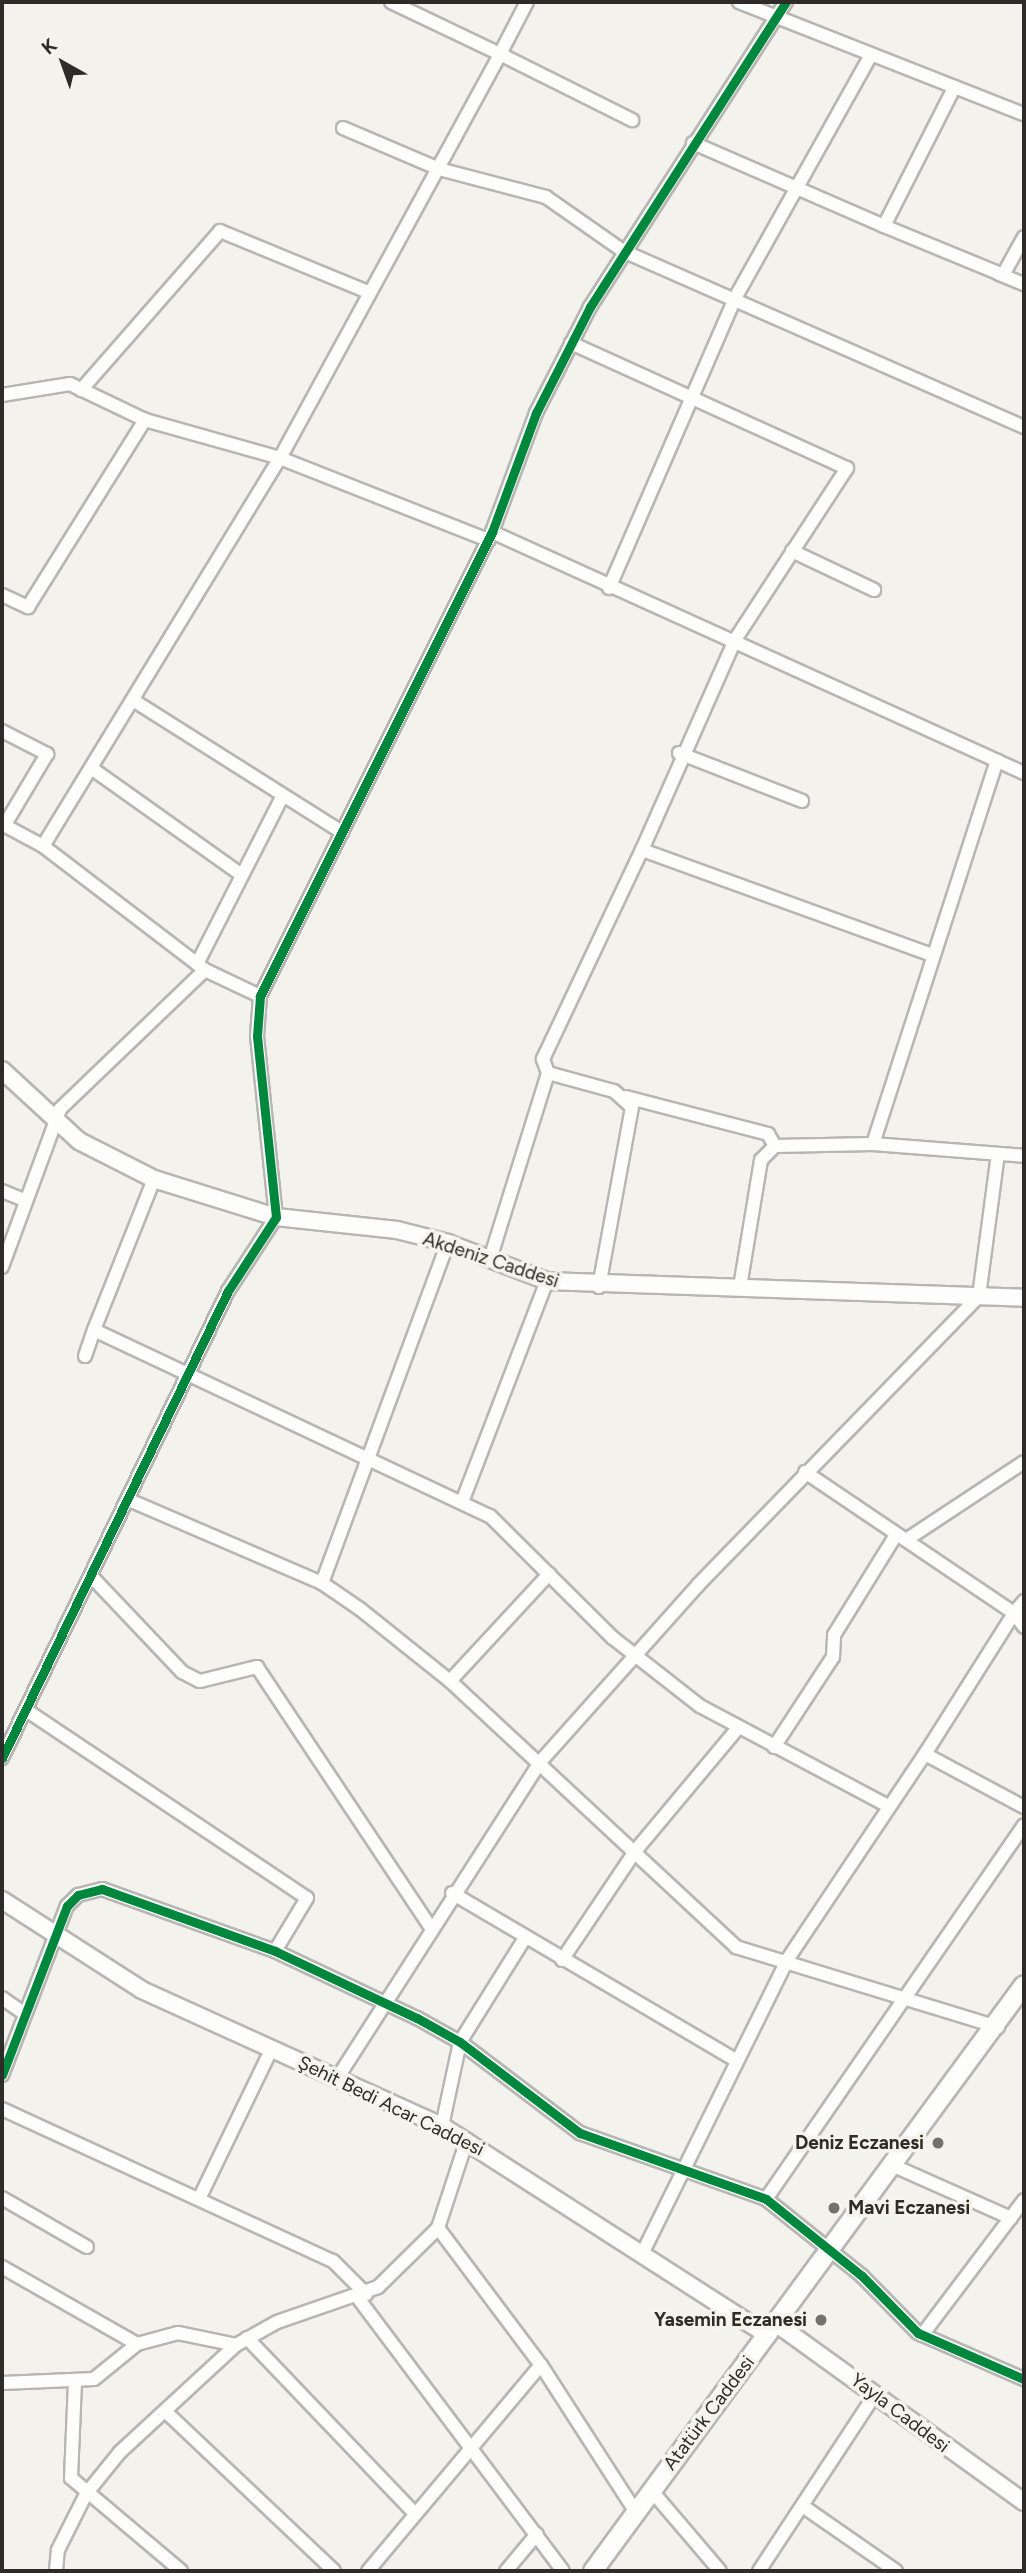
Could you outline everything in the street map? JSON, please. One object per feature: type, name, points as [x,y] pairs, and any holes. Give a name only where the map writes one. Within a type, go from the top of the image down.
[{"type":"main road","name":"Atatürk Caddesi","points":[[593,2571],[635,2511],[998,2027],[1018,2007],[1024,1985]]},
{"type":"street","points":[[391,2],[632,120]]},
{"type":"street","points":[[43,846],[136,702],[240,514],[280,458],[368,292],[439,169],[527,2]]},
{"type":"street","points":[[739,2],[1024,114]]},
{"type":"street","points":[[2,1758],[228,1291],[276,1217],[257,1035],[260,996],[490,536],[536,413],[571,343],[624,251],[786,2]]},
{"type":"street","points":[[609,588],[734,300],[871,55]]},
{"type":"street","points":[[884,226],[954,88]]},
{"type":"street","points":[[342,128],[439,169],[546,197],[624,251],[1024,426]]},
{"type":"street","points":[[693,144],[1024,284]]},
{"type":"street","points":[[81,390],[220,231],[368,292]]},
{"type":"street","points":[[999,274],[1012,263],[1024,237]]},
{"type":"street","points":[[491,1256],[548,1073],[543,1059],[642,850],[680,752],[734,640],[846,468],[571,343]]},
{"type":"street","points":[[2,395],[56,383],[81,390],[145,420],[280,458],[490,536],[734,640],[1024,773]]},
{"type":"street","points":[[2,595],[28,607],[145,420]]},
{"type":"street","points":[[792,551],[874,590]]},
{"type":"street","points":[[136,702],[282,797],[342,832]]},
{"type":"street","points":[[2,730],[47,754],[3,825],[43,846],[201,967],[260,996]]},
{"type":"street","points":[[680,752],[802,801]]},
{"type":"street","points":[[873,1144],[997,761]]},
{"type":"street","points":[[94,770],[242,875]]},
{"type":"street","points":[[2,1267],[22,1199],[54,1121],[201,967],[242,875],[282,797]]},
{"type":"street","points":[[642,850],[932,955]]},
{"type":"street","name":"Akdeniz Caddesi","points":[[2,1070],[54,1121],[154,1179],[276,1217],[397,1230],[448,1243],[491,1256],[547,1281],[599,1287],[655,1282],[1024,1298]]},
{"type":"street","points":[[548,1073],[626,1097],[768,1134],[775,1146]]},
{"type":"street","points":[[599,1287],[632,1124],[626,1097]]},
{"type":"street","points":[[740,1287],[761,1160],[775,1146],[873,1144],[1024,1156]]},
{"type":"street","points":[[338,2077],[430,1926],[540,1762],[805,1472],[979,1296],[998,1154]]},
{"type":"street","points":[[85,1356],[154,1179]]},
{"type":"street","points":[[2,1191],[22,1199]]},
{"type":"street","points":[[322,1583],[448,1243]]},
{"type":"street","points":[[462,1502],[547,1281]]},
{"type":"street","points":[[94,1330],[188,1376],[370,1457],[490,1516],[635,1655],[737,1729],[888,1806]]},
{"type":"street","points":[[774,1747],[833,1657],[834,1635],[901,1537],[1024,1462]]},
{"type":"street","points":[[805,1472],[1014,1613],[1024,1627]]},
{"type":"street","points":[[129,1500],[322,1583],[450,1681],[636,1850],[736,1947],[787,1959],[904,2001],[998,2027]]},
{"type":"street","points":[[450,1681],[549,1574]]},
{"type":"street","points":[[91,1576],[182,1672],[200,1681],[257,1667],[430,1926]]},
{"type":"street","points":[[643,2252],[787,1959],[1024,1601]]},
{"type":"street","points":[[26,1710],[307,1898],[275,1951]]},
{"type":"street","points":[[562,1960],[636,1850],[737,1729]]},
{"type":"street","points":[[925,1754],[1024,1807]]},
{"type":"street","points":[[766,2199],[1024,1825]]},
{"type":"street","points":[[2,2075],[22,2012],[52,1936],[72,1899],[102,1889],[275,1951],[382,2001],[460,2042],[580,2133],[684,2167],[766,2199],[832,2251],[922,2335],[1024,2379]]},
{"type":"street","points":[[452,1893],[737,2061]]},
{"type":"street","name":"Şehit Bedi Acar Caddesi","points":[[2,1900],[52,1936],[142,1990],[442,2126],[772,2330]]},
{"type":"street","points":[[442,2126],[460,2042],[525,1938]]},
{"type":"street","points":[[2,1998],[22,2012]]},
{"type":"street","points":[[199,2199],[272,2048]]},
{"type":"street","points":[[2,2109],[332,2261],[362,2296],[563,2571]]},
{"type":"street","points":[[56,2571],[58,2550],[86,2494],[166,2412],[242,2342],[276,2322],[362,2296],[438,2228],[467,2140]]},
{"type":"street","points":[[894,2166],[1011,2218]]},
{"type":"street","points":[[2,2198],[88,2247]]},
{"type":"street","points":[[922,2335],[1024,2200]]},
{"type":"street","points":[[438,2228],[541,2365],[635,2511]]},
{"type":"street","points":[[2,2267],[137,2344]]},
{"type":"street","name":"Yayla Caddesi","points":[[772,2330],[876,2393],[1020,2499]]},
{"type":"street","points":[[2,2383],[75,2382],[94,2379],[137,2344],[178,2333],[242,2342],[415,2514]]},
{"type":"street","points":[[368,2571],[541,2365]]},
{"type":"street","points":[[75,2382],[70,2469],[86,2494],[181,2571]]},
{"type":"street","points":[[759,2571],[804,2507],[876,2393]]},
{"type":"street","points":[[166,2412],[334,2571]]},
{"type":"street","points":[[1020,2499],[1024,2481]]},
{"type":"street","points":[[651,2490],[720,2571]]},
{"type":"street","points":[[804,2507],[896,2571]]},
{"type":"street","points":[[506,2571],[537,2534]]},
{"type":"cycle path","points":[[2,1758],[228,1291],[276,1217],[257,1036],[260,996],[492,532],[536,413],[590,307],[786,2]]},
{"type":"cycle path","points":[[2,2075],[67,1906],[78,1895],[102,1889],[275,1951],[417,2018],[460,2042],[580,2133],[766,2199],[862,2276],[918,2333],[1024,2379]]},
{"type":"place","name":"Deniz Eczanesi","points":[[938,2143]]},
{"type":"place","name":"Mavi Eczanesi","points":[[834,2208]]},
{"type":"place","name":"Yasemin Eczanesi","points":[[821,2320]]}]
